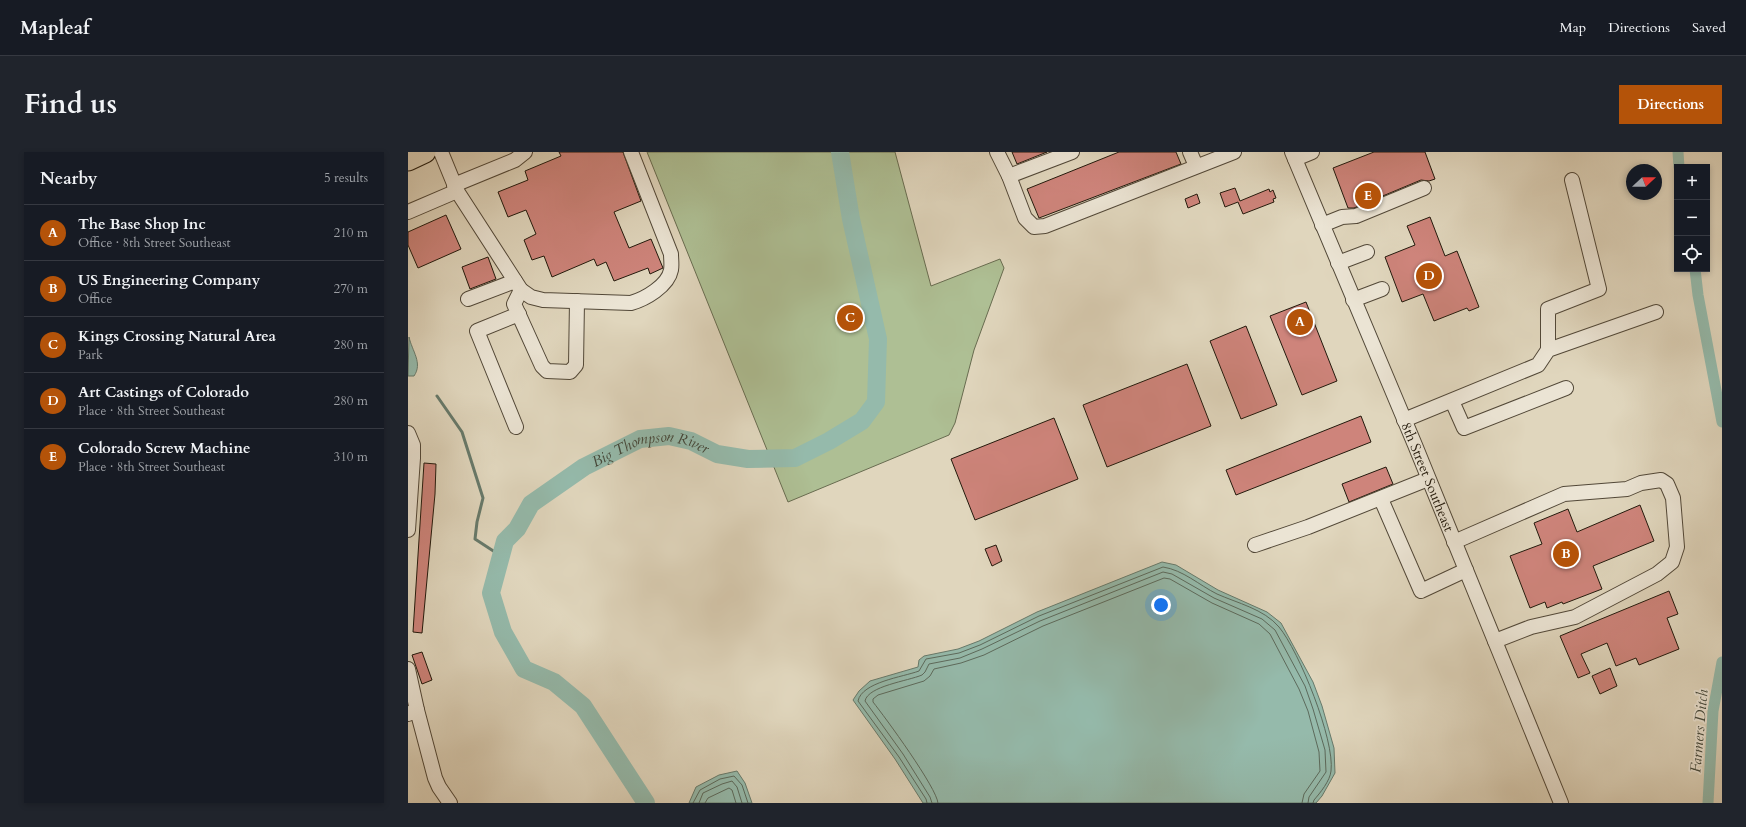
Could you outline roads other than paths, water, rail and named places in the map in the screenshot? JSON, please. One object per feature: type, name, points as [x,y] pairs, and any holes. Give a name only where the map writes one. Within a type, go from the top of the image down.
[{"type":"highway","points":[[408,160],[425,152]]},
{"type":"street","points":[[441,152],[455,188],[518,285],[531,297],[543,300],[631,303],[641,300],[662,284],[671,271],[671,254],[631,152]]},
{"type":"street","points":[[408,212],[515,160],[525,152]]},
{"type":"street","points":[[997,152],[1009,176],[1025,218],[1034,227],[1045,226],[1234,152]]},
{"type":"street","points":[[1009,176],[1072,152]]},
{"type":"street","points":[[1190,152],[1196,166]]},
{"type":"street","points":[[1294,155],[1312,152]]},
{"type":"street","name":"8th Street Southeast","points":[[1294,155],[1561,803]]},
{"type":"street","points":[[1404,420],[1538,365],[1548,350],[1548,309],[1599,289],[1572,180]]},
{"type":"street","points":[[1322,225],[1342,217],[1356,216],[1424,188]]},
{"type":"street","points":[[1338,263],[1367,252]]},
{"type":"street","points":[[468,300],[518,285]]},
{"type":"street","points":[[518,285],[514,304],[542,366],[547,371],[570,372],[576,365],[577,301]]},
{"type":"street","points":[[1353,300],[1382,289]]},
{"type":"street","points":[[1548,350],[1656,312]]},
{"type":"street","points":[[516,427],[477,331],[519,314]]},
{"type":"street","points":[[1452,401],[1464,428],[1566,388]]},
{"type":"street","points":[[408,433],[413,445],[413,458],[408,530]]},
{"type":"street","points":[[1255,545],[1308,527],[1381,499],[1428,478]]},
{"type":"street","points":[[1454,542],[1569,493],[1627,488],[1641,483],[1661,480],[1667,484],[1673,498],[1677,547],[1672,562],[1645,581],[1575,617],[1532,627],[1495,641]]},
{"type":"street","points":[[1381,499],[1421,591],[1466,570]]},
{"type":"street","points":[[408,669],[413,712],[439,788],[450,803]]},
{"type":"water","points":[[409,337],[417,362],[414,376],[408,376]]},
{"type":"water","points":[[1162,562],[1176,565],[1218,590],[1267,612],[1281,623],[1313,682],[1322,706],[1334,748],[1335,773],[1322,796],[1316,803],[923,803],[895,759],[853,700],[859,691],[870,681],[918,667],[919,660],[924,656],[958,649],[979,641],[1037,612]]},
{"type":"water","points":[[737,771],[745,783],[752,803],[689,803],[696,787],[719,775]]},
{"type":"waterway","name":"Big Thompson River","points":[[646,803],[583,706],[554,682],[524,669],[503,632],[491,593],[505,541],[517,529],[531,504],[584,467],[640,439],[669,436],[691,441],[717,454],[748,459],[795,458],[829,441],[862,421],[876,402],[878,339],[851,219],[840,152]]},
{"type":"waterway","name":"Farmers Ditch","points":[[1678,152],[1679,164]]},
{"type":"waterway","name":"Farmers Ditch","points":[[1695,272],[1698,295],[1722,422]]},
{"type":"waterway","points":[[437,396],[462,432],[483,498],[477,522],[475,539],[501,556]]},
{"type":"waterway","name":"Farmers Ditch","points":[[1708,803],[1713,711],[1722,662]]},
{"type":"place","name":"Colorado Screw Machine","points":[[1368,196]]},
{"type":"place","name":"Art Castings of Colorado","points":[[1429,276]]},
{"type":"place","name":"Kings Crossing Natural Area","points":[[850,318]]},
{"type":"place","name":"The Base Shop Inc","points":[[1300,322]]},
{"type":"place","name":"US Engineering Company","points":[[1566,554]]}]
